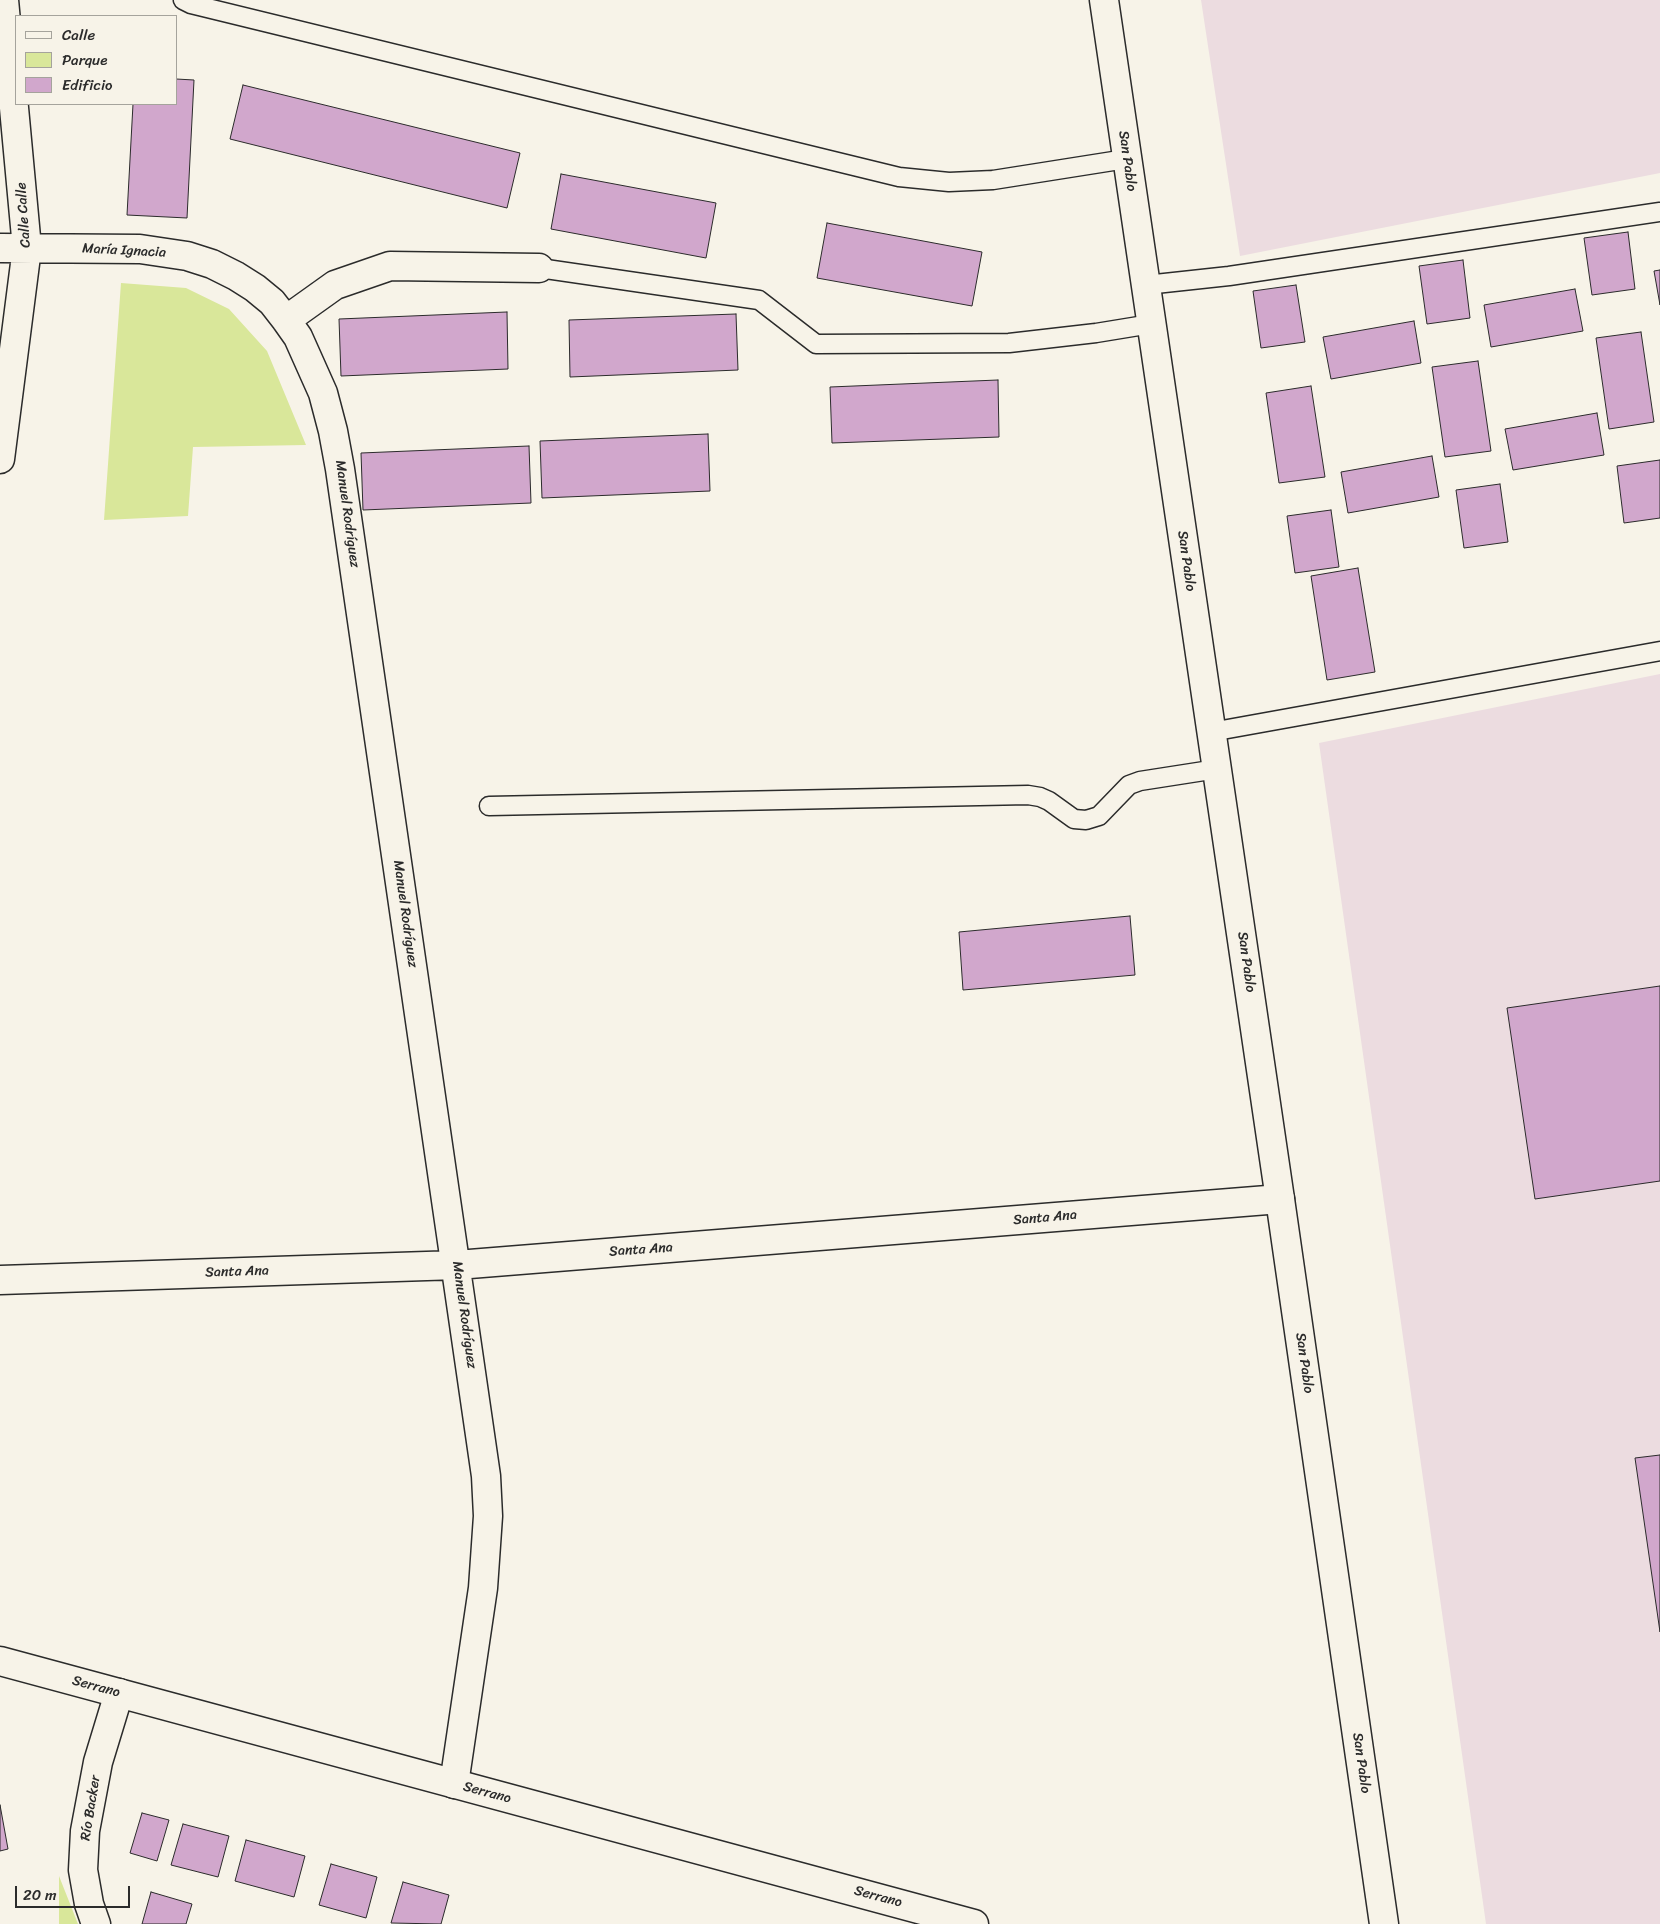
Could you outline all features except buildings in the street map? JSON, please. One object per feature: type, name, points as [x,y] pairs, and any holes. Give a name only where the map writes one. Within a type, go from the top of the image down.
[{"type":"street","name":"Calle Calle","points":[[0,459],[27,248],[4,36],[4,0]]},
{"type":"street","name":"San Pablo","points":[[1104,0],[1384,1924]]},
{"type":"street","name":"María Ignacia","points":[[0,248],[140,249],[187,256],[212,264],[255,288],[272,302],[286,320]]},
{"type":"street","points":[[286,320],[335,285],[390,266],[539,268]]},
{"type":"street","name":"Manuel Rodríguez","points":[[286,320],[298,337],[323,393],[335,440],[457,1265],[486,1476],[488,1516],[483,1588],[454,1784]]},
{"type":"street","name":"Santa Ana","points":[[0,1280],[457,1265],[1280,1199]]},
{"type":"street","name":"Serrano","points":[[0,1661],[454,1784],[935,1919],[974,1924]]},
{"type":"street","name":"Río Backer","points":[[96,1924],[89,1904],[83,1870],[85,1831],[97,1770],[119,1693]]},
{"type":"lane","points":[[183,0],[191,4],[900,177],[949,182],[993,180],[1126,159]]},
{"type":"lane","points":[[1146,285],[1229,276],[1660,212]]},
{"type":"lane","points":[[539,268],[759,300],[816,344],[1009,343],[1096,333],[1151,324]]},
{"type":"lane","points":[[1212,732],[1660,651]]},
{"type":"lane","points":[[489,806],[1028,795],[1040,797],[1074,819],[1086,820],[1099,816],[1120,792],[1134,783],[1217,769]]},
{"type":"shaded area","points":[[1201,0],[1660,0],[1660,173],[1240,256]]},
{"type":"shaded area","points":[[1660,674],[1660,1924],[1486,1924],[1319,743]]},
{"type":"green space","points":[[121,283],[186,288],[229,309],[267,351],[306,445],[193,447],[188,516],[104,520]]},
{"type":"green space","points":[[59,1876],[78,1924],[59,1924]]}]
